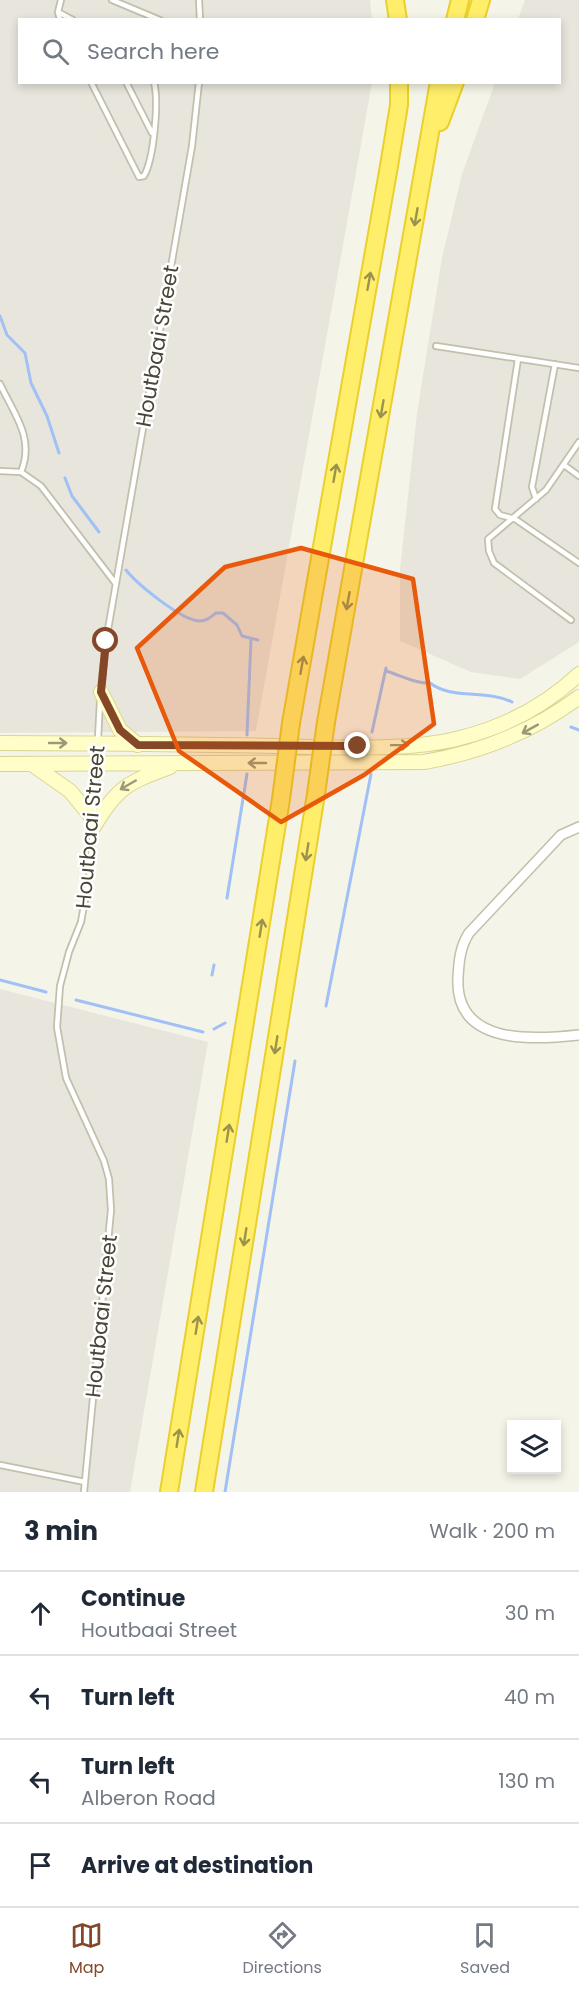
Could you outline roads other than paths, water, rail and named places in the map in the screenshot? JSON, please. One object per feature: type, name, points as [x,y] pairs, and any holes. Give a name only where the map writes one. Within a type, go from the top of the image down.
[{"type":"highway","points":[[397,0],[399,18]]},
{"type":"highway","points":[[455,18],[460,0]]},
{"type":"highway","points":[[476,18],[481,0]]},
{"type":"highway","points":[[169,1492],[281,799],[291,723],[389,166],[399,105],[399,84]]},
{"type":"highway","points":[[206,1492],[326,722],[440,84]]},
{"type":"highway","points":[[426,159],[454,84]]},
{"type":"main road","points":[[0,743],[317,747],[434,743],[479,733],[520,716],[558,693],[579,674]]},
{"type":"main road","points":[[101,692],[120,730],[138,745]]},
{"type":"main road","points":[[0,764],[413,762],[481,750],[526,731],[579,697]]},
{"type":"main road","points":[[32,764],[70,791],[93,824],[120,789],[130,782],[181,764]]},
{"type":"street","points":[[579,827],[561,835],[464,941],[460,959],[459,996],[473,1019],[499,1034],[526,1039],[579,1035]]},
{"type":"lane","points":[[60,18],[58,12],[61,0]]},
{"type":"lane","points":[[112,0],[155,18]]},
{"type":"lane","points":[[199,0],[200,18]]},
{"type":"lane","points":[[58,12],[69,18]]},
{"type":"lane","points":[[92,84],[139,177],[146,173],[158,96],[155,84]]},
{"type":"lane","points":[[127,84],[152,133]]},
{"type":"lane","name":"Houtbaai Street","points":[[84,1492],[111,1210],[109,1179],[104,1161],[66,1078],[57,1027],[60,986],[83,912],[90,872],[101,692],[116,584],[192,146],[199,84]]},
{"type":"lane","points":[[436,346],[579,368]]},
{"type":"lane","points":[[518,358],[495,509],[500,515],[515,519],[579,563]]},
{"type":"lane","points":[[536,499],[532,487],[555,364]]},
{"type":"lane","points":[[0,384],[26,439],[28,456],[21,472]]},
{"type":"lane","points":[[571,620],[494,563],[489,551],[488,539],[515,519],[536,499],[564,465],[579,442]]},
{"type":"lane","points":[[564,465],[579,476]]},
{"type":"lane","points":[[0,471],[21,472],[41,486],[116,584]]},
{"type":"lane","points":[[0,1465],[85,1482]]},
{"type":"waterway","points":[[0,316],[7,335],[25,353],[31,383],[47,416],[59,453]]},
{"type":"waterway","points":[[65,478],[72,496],[99,532]]},
{"type":"waterway","points":[[126,570],[149,592],[182,615],[199,621],[207,620],[216,613],[223,613],[237,625],[242,636],[258,640]]},
{"type":"waterway","points":[[247,735],[251,639]]},
{"type":"waterway","points":[[372,732],[386,668]]},
{"type":"waterway","points":[[386,671],[414,681],[430,683],[448,691],[491,696],[512,702]]},
{"type":"waterway","points":[[571,727],[579,730]]},
{"type":"waterway","points":[[227,898],[247,774]]},
{"type":"waterway","points":[[326,1006],[371,774]]},
{"type":"waterway","points":[[212,975],[214,965]]},
{"type":"waterway","points":[[0,980],[46,992]]},
{"type":"waterway","points":[[76,1000],[203,1032]]},
{"type":"waterway","points":[[214,1029],[225,1023]]},
{"type":"waterway","points":[[225,1492],[295,1061]]}]
